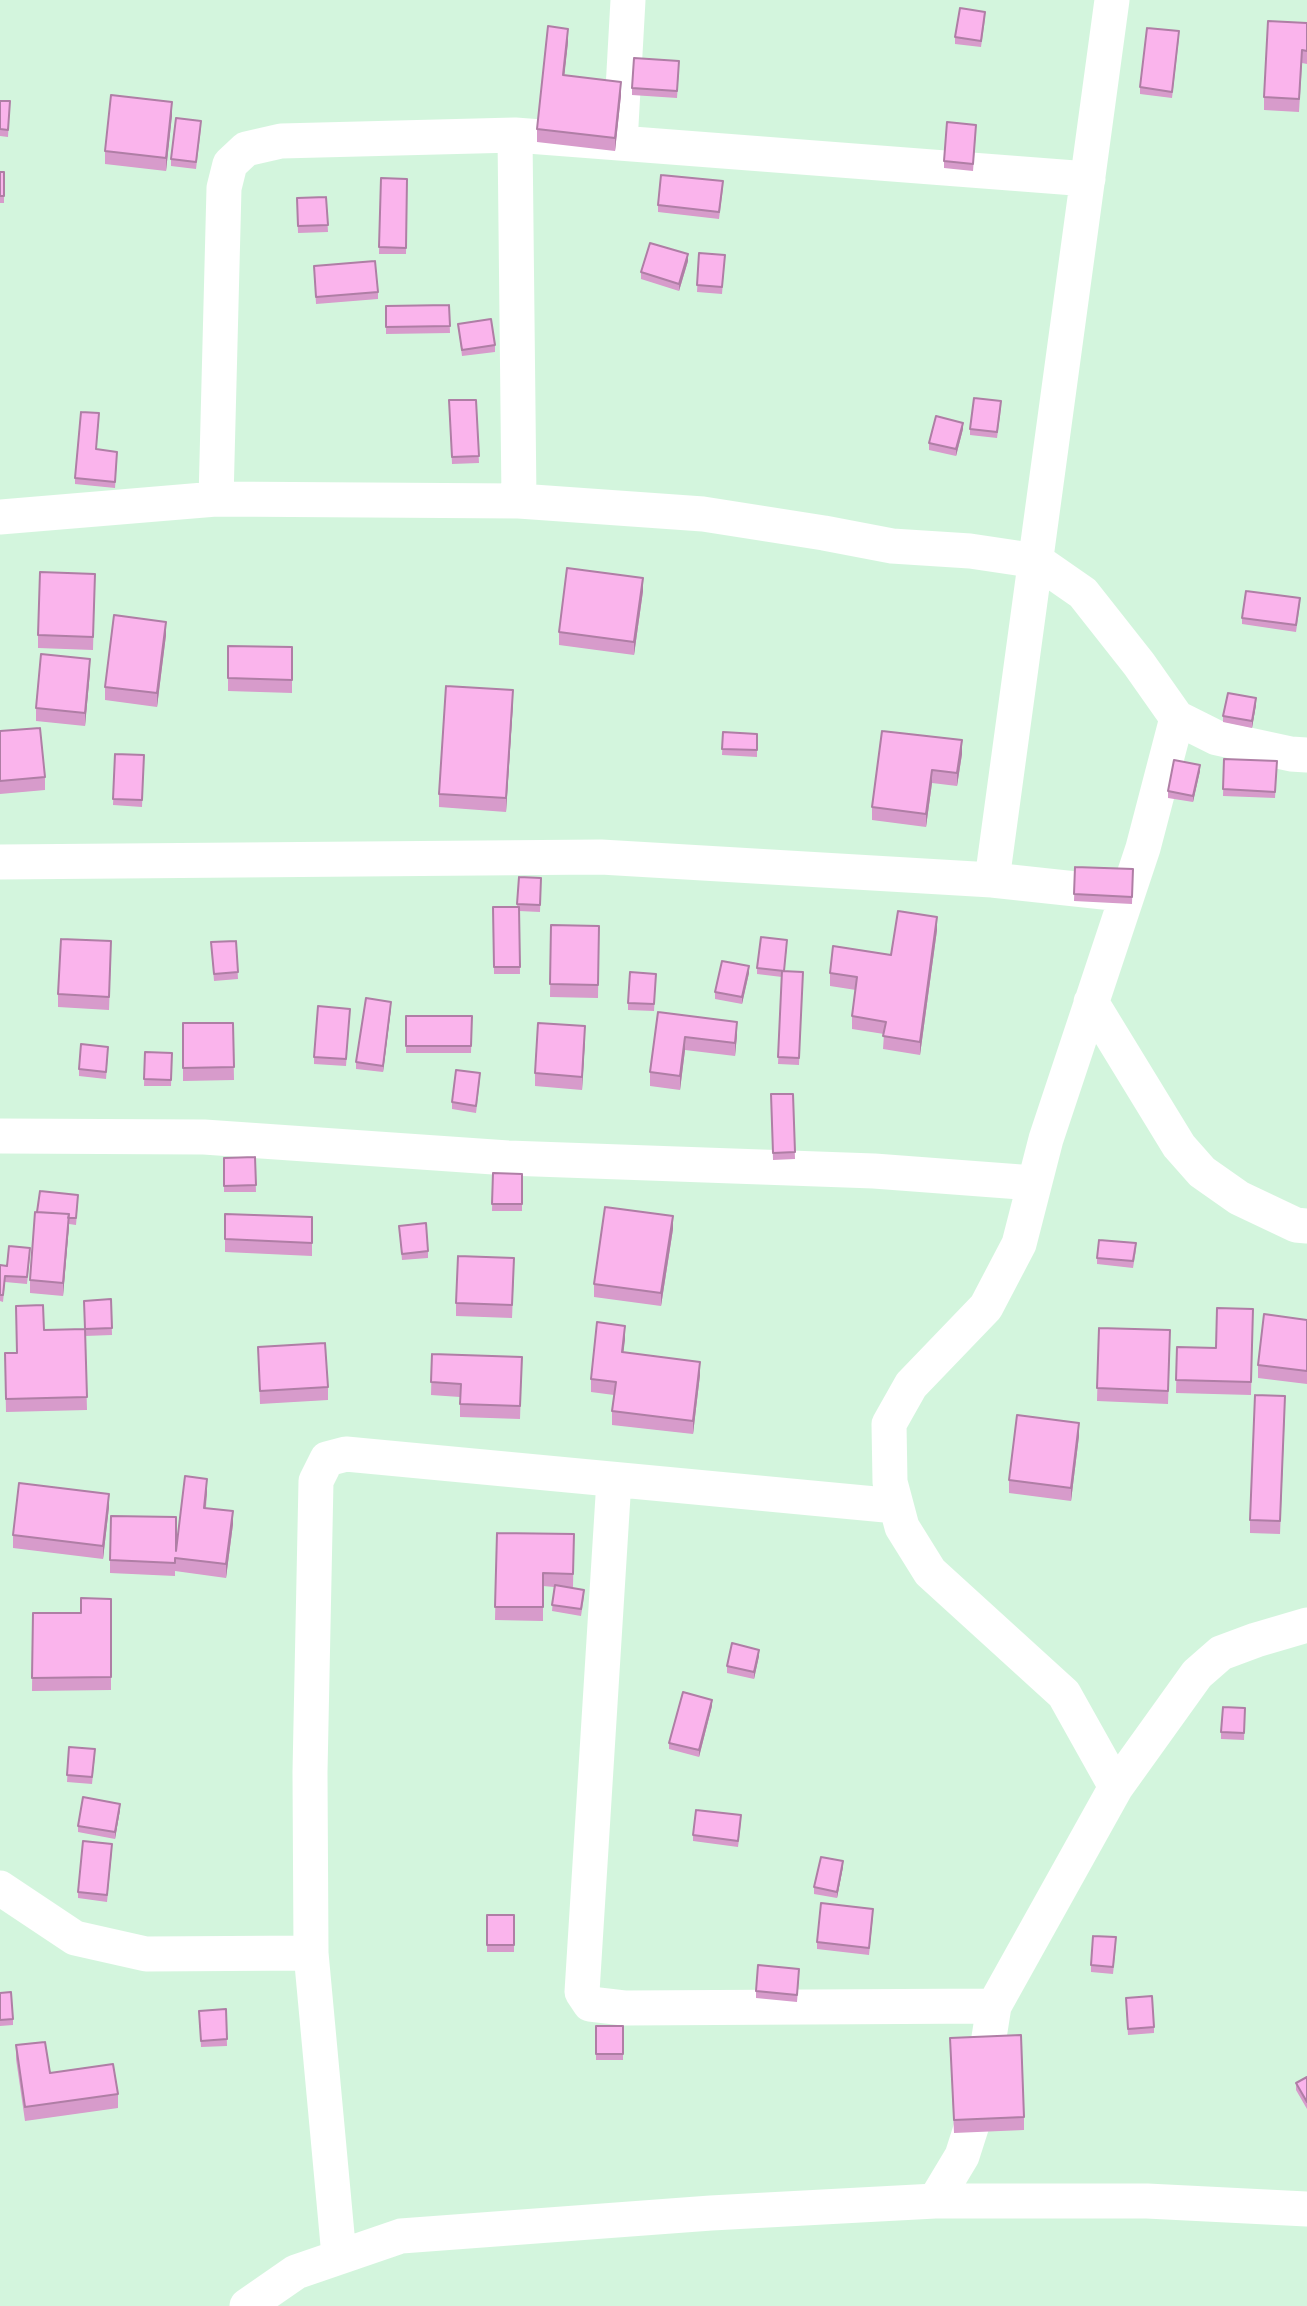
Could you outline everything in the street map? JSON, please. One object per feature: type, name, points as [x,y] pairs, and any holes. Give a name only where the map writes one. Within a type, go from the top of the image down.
[{"type":"street","points":[[620,143],[628,0]]},
{"type":"street","points":[[992,880],[1112,0]]},
{"type":"street","points":[[514,135],[519,501]]},
{"type":"street","points":[[216,499],[224,188],[230,164],[246,149],[281,141],[514,135],[1088,180]]},
{"type":"street","points":[[0,517],[216,499],[519,501],[703,514],[892,546],[970,551],[1037,561],[1083,593],[1177,718],[1217,738],[1307,755]]},
{"type":"street","points":[[1116,1787],[1065,1694],[930,1572],[902,1527],[890,1482],[889,1424],[911,1385],[986,1307],[1019,1244],[1046,1139],[1143,848],[1177,718]]},
{"type":"street","points":[[0,862],[601,857],[992,880],[1128,895]]},
{"type":"street","points":[[1091,1002],[1179,1146],[1202,1172],[1239,1198],[1296,1225],[1307,1226]]},
{"type":"street","points":[[0,1136],[204,1137],[508,1158],[874,1171],[1034,1183]]},
{"type":"street","points":[[339,2256],[311,1953],[310,1772],[316,1481],[327,1459],[346,1454],[897,1506]]},
{"type":"street","points":[[614,1480],[582,1992],[590,2004],[624,2008],[994,2006]]},
{"type":"street","points":[[934,2201],[962,2156],[978,2106],[994,2006],[1116,1787],[1197,1674],[1221,1653],[1307,1625]]},
{"type":"street","points":[[0,1888],[75,1938],[146,1954],[311,1953]]},
{"type":"street","points":[[247,2306],[296,2272],[401,2236],[711,2213],[934,2201],[1147,2202],[1307,2209]]},
{"type":"building","points":[[960,8],[985,12],[981,41],[955,37]]},
{"type":"building","points":[[1268,21],[1307,23],[1307,51],[1302,50],[1299,99],[1264,97]]},
{"type":"building","points":[[548,26],[568,29],[563,75],[621,82],[615,138],[537,129]]},
{"type":"building","points":[[1147,28],[1179,31],[1172,92],[1140,87]]},
{"type":"building","points":[[634,58],[679,61],[677,91],[632,88]]},
{"type":"building","points":[[111,95],[172,102],[166,158],[105,151]]},
{"type":"building","points":[[0,101],[10,101],[8,130],[0,129]]},
{"type":"building","points":[[176,118],[201,121],[196,162],[171,159]]},
{"type":"building","points":[[947,122],[976,125],[973,164],[944,161]]},
{"type":"building","points":[[0,172],[4,172],[4,196],[0,196]]},
{"type":"building","points":[[661,175],[723,181],[719,212],[658,205]]},
{"type":"building","points":[[381,178],[407,179],[406,248],[379,247]]},
{"type":"building","points":[[326,197],[328,225],[298,226],[297,198]]},
{"type":"building","points":[[650,243],[688,254],[679,284],[641,272]]},
{"type":"building","points":[[699,253],[725,255],[722,287],[697,285]]},
{"type":"building","points":[[375,261],[378,292],[316,297],[314,266]]},
{"type":"building","points":[[449,305],[450,326],[386,327],[386,306]]},
{"type":"building","points":[[491,319],[495,345],[462,350],[458,324]]},
{"type":"building","points":[[974,398],[1001,401],[997,432],[970,429]]},
{"type":"building","points":[[449,400],[476,400],[479,456],[452,457]]},
{"type":"building","points":[[81,412],[99,413],[96,449],[117,452],[115,482],[75,478]]},
{"type":"building","points":[[936,416],[963,423],[956,449],[929,443]]},
{"type":"building","points":[[567,568],[643,578],[634,642],[559,632]]},
{"type":"building","points":[[40,572],[95,574],[93,637],[38,635]]},
{"type":"building","points":[[1246,591],[1300,598],[1296,625],[1242,618]]},
{"type":"building","points":[[114,615],[166,622],[157,693],[105,687]]},
{"type":"building","points":[[228,646],[292,647],[292,680],[228,678]]},
{"type":"building","points":[[41,654],[90,659],[85,713],[36,708]]},
{"type":"building","points":[[446,686],[513,690],[506,798],[439,794]]},
{"type":"building","points":[[1228,693],[1256,698],[1252,721],[1223,716]]},
{"type":"building","points":[[40,728],[45,777],[0,781],[0,731]]},
{"type":"building","points":[[882,731],[962,740],[957,773],[932,770],[926,814],[872,807]]},
{"type":"building","points":[[723,732],[757,734],[757,750],[722,749]]},
{"type":"building","points":[[115,754],[144,755],[142,800],[113,799]]},
{"type":"building","points":[[1224,759],[1277,761],[1275,792],[1223,789]]},
{"type":"building","points":[[1174,760],[1200,765],[1193,796],[1168,791]]},
{"type":"building","points":[[1075,867],[1133,869],[1132,897],[1074,894]]},
{"type":"building","points":[[519,877],[541,878],[540,905],[517,904]]},
{"type":"building","points":[[493,907],[519,907],[520,967],[494,967]]},
{"type":"building","points":[[898,911],[937,917],[920,1042],[883,1036],[886,1022],[852,1016],[857,977],[830,973],[833,946],[891,955]]},
{"type":"building","points":[[551,925],[599,926],[598,985],[550,984]]},
{"type":"building","points":[[761,937],[787,940],[784,971],[757,968]]},
{"type":"building","points":[[61,939],[111,941],[109,997],[58,994]]},
{"type":"building","points":[[236,941],[238,972],[214,974],[211,942]]},
{"type":"building","points":[[722,961],[749,966],[742,997],[715,992]]},
{"type":"building","points":[[782,971],[803,972],[799,1058],[778,1057]]},
{"type":"building","points":[[630,972],[656,974],[654,1004],[628,1003]]},
{"type":"building","points":[[366,998],[391,1002],[383,1066],[356,1062]]},
{"type":"building","points":[[318,1006],[350,1009],[346,1059],[314,1057]]},
{"type":"building","points":[[658,1012],[737,1022],[735,1043],[685,1037],[680,1076],[650,1072]]},
{"type":"building","points":[[406,1016],[472,1016],[471,1046],[406,1046]]},
{"type":"building","points":[[183,1023],[233,1023],[234,1067],[183,1068]]},
{"type":"building","points":[[538,1023],[585,1026],[582,1077],[535,1073]]},
{"type":"building","points":[[81,1044],[108,1047],[106,1072],[79,1069]]},
{"type":"building","points":[[145,1052],[172,1053],[171,1080],[144,1079]]},
{"type":"building","points":[[456,1070],[480,1073],[476,1106],[452,1102]]},
{"type":"building","points":[[771,1094],[793,1094],[795,1152],[773,1153]]},
{"type":"building","points":[[255,1157],[256,1185],[224,1186],[224,1158]]},
{"type":"building","points":[[493,1173],[522,1174],[522,1204],[492,1204]]},
{"type":"building","points":[[40,1191],[78,1195],[76,1218],[68,1218],[69,1214],[37,1212]]},
{"type":"building","points":[[605,1207],[673,1216],[661,1293],[594,1284]]},
{"type":"building","points":[[35,1212],[69,1214],[63,1283],[30,1280]]},
{"type":"building","points":[[225,1214],[312,1217],[312,1243],[225,1239]]},
{"type":"building","points":[[426,1223],[428,1251],[402,1254],[399,1226]]},
{"type":"building","points":[[1099,1240],[1136,1243],[1133,1261],[1097,1258]]},
{"type":"building","points":[[9,1246],[30,1248],[27,1277],[5,1276],[3,1295],[0,1295],[0,1265],[7,1266]]},
{"type":"building","points":[[458,1256],[514,1258],[512,1305],[456,1303]]},
{"type":"building","points":[[111,1299],[112,1328],[85,1329],[84,1301]]},
{"type":"building","points":[[43,1305],[44,1330],[85,1329],[87,1397],[6,1399],[5,1353],[17,1353],[16,1306]]},
{"type":"building","points":[[1217,1308],[1253,1309],[1251,1382],[1176,1380],[1177,1347],[1216,1348]]},
{"type":"building","points":[[1264,1314],[1307,1320],[1307,1371],[1258,1365]]},
{"type":"building","points":[[597,1322],[625,1326],[622,1352],[700,1362],[693,1421],[612,1411],[616,1382],[591,1379]]},
{"type":"building","points":[[1099,1328],[1170,1330],[1168,1391],[1097,1388]]},
{"type":"building","points":[[325,1343],[328,1387],[260,1391],[258,1347]]},
{"type":"building","points":[[432,1354],[522,1357],[520,1406],[460,1404],[461,1384],[431,1382]]},
{"type":"building","points":[[1255,1395],[1285,1396],[1280,1521],[1250,1520]]},
{"type":"building","points":[[1017,1415],[1079,1423],[1071,1488],[1009,1480]]},
{"type":"building","points":[[185,1476],[207,1479],[204,1508],[233,1511],[226,1564],[175,1558],[175,1563],[110,1560],[111,1516],[176,1517],[176,1551]]},
{"type":"building","points":[[19,1483],[109,1494],[103,1546],[13,1535]]},
{"type":"building","points":[[497,1533],[574,1534],[573,1574],[543,1573],[543,1607],[495,1607]]},
{"type":"building","points":[[555,1585],[584,1590],[581,1609],[552,1605]]},
{"type":"building","points":[[81,1598],[111,1599],[111,1677],[32,1678],[33,1613],[81,1613]]},
{"type":"building","points":[[732,1643],[759,1650],[754,1672],[727,1666]]},
{"type":"building","points":[[683,1692],[712,1700],[699,1750],[669,1743]]},
{"type":"building","points":[[1223,1707],[1245,1708],[1244,1733],[1221,1732]]},
{"type":"building","points":[[69,1747],[95,1749],[92,1777],[67,1775]]},
{"type":"building","points":[[83,1797],[120,1804],[115,1832],[78,1826]]},
{"type":"building","points":[[696,1810],[741,1815],[738,1841],[693,1835]]},
{"type":"building","points":[[83,1841],[112,1844],[107,1895],[78,1892]]},
{"type":"building","points":[[821,1857],[843,1861],[837,1892],[814,1887]]},
{"type":"building","points":[[821,1903],[873,1909],[869,1948],[817,1942]]},
{"type":"building","points":[[487,1915],[514,1915],[514,1945],[487,1945]]},
{"type":"building","points":[[1093,1936],[1116,1937],[1113,1967],[1091,1965]]},
{"type":"building","points":[[758,1965],[799,1969],[797,1995],[756,1991]]},
{"type":"building","points":[[11,1992],[13,2019],[0,2020],[0,1993]]},
{"type":"building","points":[[1152,1996],[1154,2027],[1128,2029],[1126,1998]]},
{"type":"building","points":[[226,2009],[227,2039],[201,2041],[199,2011]]},
{"type":"building","points":[[596,2026],[623,2026],[623,2054],[596,2054]]},
{"type":"building","points":[[1021,2035],[1024,2117],[954,2120],[950,2038]]},
{"type":"building","points":[[45,2042],[50,2073],[113,2064],[118,2094],[25,2107],[16,2045]]},
{"type":"building","points":[[1307,2077],[1307,2102],[1296,2083]]}]
